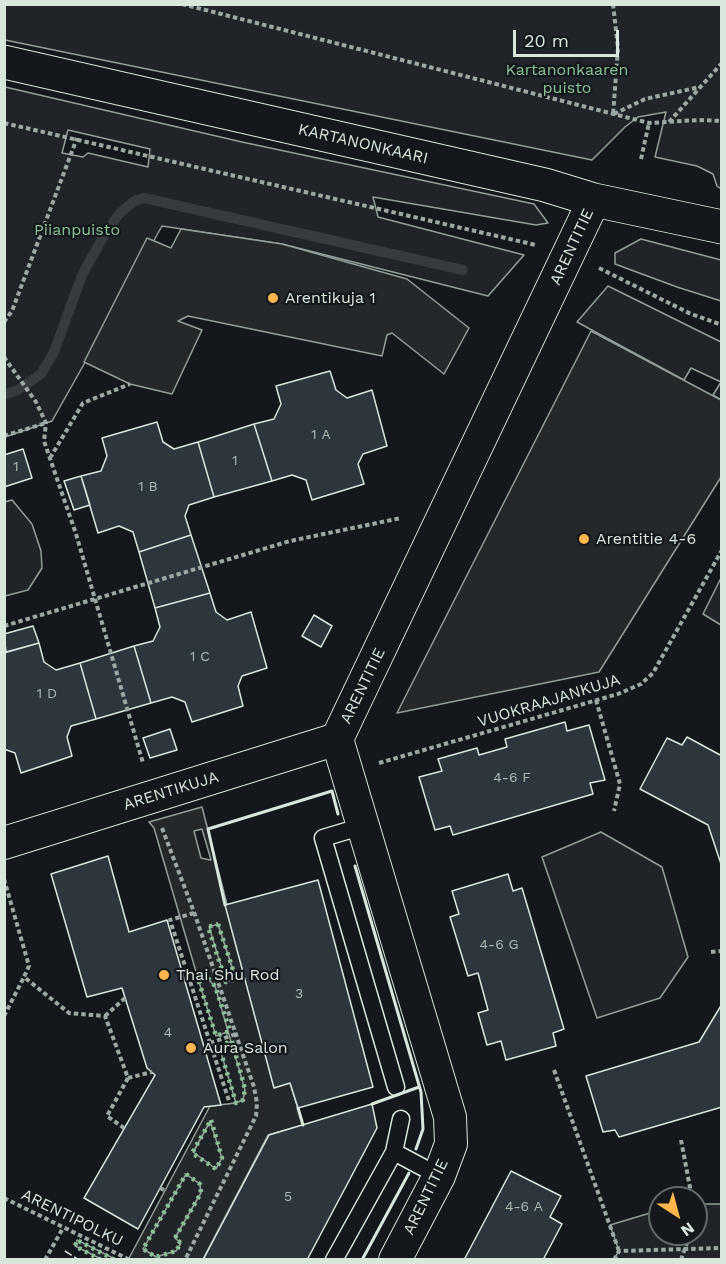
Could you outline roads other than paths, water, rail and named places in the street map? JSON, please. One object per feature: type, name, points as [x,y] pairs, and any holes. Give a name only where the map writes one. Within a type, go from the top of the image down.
[{"type":"street","name":"KARTANONKAARI","points":[[4,62],[522,180],[594,200],[722,227]]},
{"type":"street","name":"ARENTITIE","points":[[395,1260],[439,1176],[452,1144],[450,1118],[337,739],[594,200]]},
{"type":"street","name":"ARENTIKUJA","points":[[4,843],[149,785],[337,739]]},
{"type":"lane","points":[[363,826],[323,838],[396,1087]]},
{"type":"lane","points":[[334,1260],[394,1152],[401,1119]]},
{"type":"lane","points":[[394,1152],[439,1176]]},
{"type":"waterway","points":[[4,395],[18,390],[41,374],[54,352],[82,275],[102,239],[119,214],[134,201],[144,198],[463,270]]},
{"type":"place","name":"Arentikuja 1","points":[[273,298]]},
{"type":"place","name":"Arentitie 4-6","points":[[584,539]]},
{"type":"place","name":"Thai Shu Rod","points":[[164,975]]},
{"type":"place","name":"Aura Salon","points":[[191,1048]]},
{"type":"park label","name":"Kartanonkaaren puisto","points":[[567,79]]},
{"type":"park label","name":"Piianpuisto","points":[[77,230]]}]
